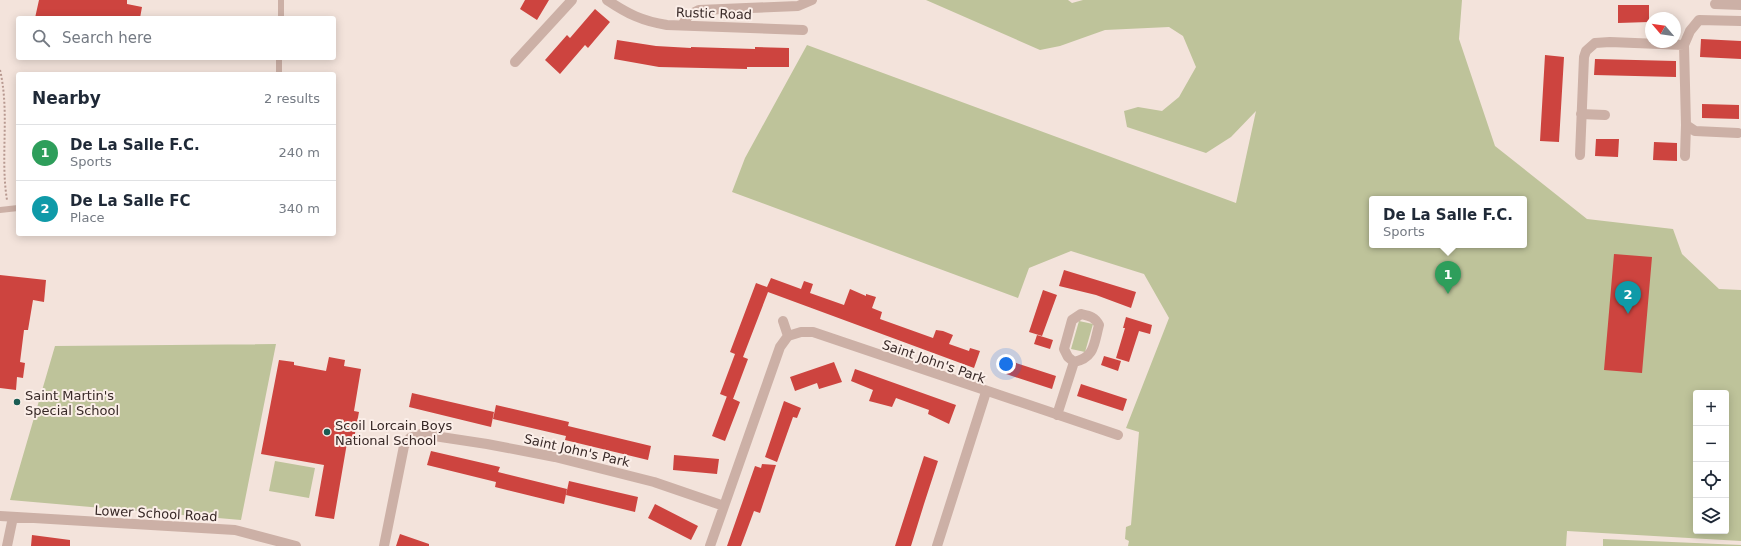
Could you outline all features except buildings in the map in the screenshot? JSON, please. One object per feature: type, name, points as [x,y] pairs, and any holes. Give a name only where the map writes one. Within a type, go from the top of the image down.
[{"type":"street","points":[[515,62],[572,0]]},
{"type":"street","name":"Rustic Road","points":[[607,0],[627,13],[647,22],[682,25],[803,30]]},
{"type":"street","points":[[682,25],[689,15],[699,10],[798,6],[812,0]]},
{"type":"street","points":[[1715,4],[1741,5]]},
{"type":"street","points":[[1685,156],[1686,126],[1684,45],[1690,32],[1699,20],[1741,21]]},
{"type":"street","points":[[1580,156],[1584,57],[1588,47],[1595,44],[1610,42],[1684,45]]},
{"type":"street","points":[[1582,114],[1605,115]]},
{"type":"street","points":[[1686,126],[1694,131],[1738,133]]},
{"type":"street","points":[[1081,314],[1092,316],[1099,325],[1090,355],[1083,360],[1074,362],[1068,357],[1064,349],[1072,320],[1081,314]]},
{"type":"street","points":[[710,546],[780,347],[788,336],[783,321]]},
{"type":"street","name":"Saint John's Park","points":[[788,336],[801,332],[813,332],[986,392],[937,546]]},
{"type":"street","points":[[1057,415],[1074,362]]},
{"type":"street","points":[[986,392],[1118,435]]},
{"type":"street","name":"Saint John's Park","points":[[384,546],[404,446],[410,438],[421,434],[487,444],[563,459],[654,482],[724,506]]},
{"type":"street","name":"Lower School Road","points":[[0,516],[235,530],[296,546]]},
{"type":"street","points":[[7,546],[12,517]]},
{"type":"lane","points":[[281,16],[282,0]]},
{"type":"lane","points":[[279,60],[279,72]]},
{"type":"lane","points":[[0,210],[16,208]]},
{"type":"path","points":[[0,70],[4,93],[3,165],[9,209]]},
{"type":"green space","points":[[926,0],[1068,0],[1072,3],[1083,0],[1462,0],[1459,39],[1495,146],[1587,219],[1673,229],[1682,254],[1719,289],[1741,290],[1741,541],[1567,531],[1566,546],[1128,546],[1129,541],[1125,539],[1126,527],[1131,525],[1139,432],[1126,428],[1169,318],[1144,274],[1071,251],[1029,268],[1018,298],[732,192],[745,158],[807,45],[1236,203],[1256,111],[1231,137],[1206,153],[1127,127],[1124,111],[1138,107],[1162,111],[1179,97],[1196,67],[1183,36],[1169,27],[1105,30],[1060,46],[1040,50]]},
{"type":"green space","points":[[1079,321],[1093,324],[1085,352],[1071,349]]},
{"type":"green space","points":[[276,344],[241,520],[10,500],[55,346]]},
{"type":"green space","points":[[275,461],[315,468],[309,498],[269,491]]},
{"type":"green space","points":[[1603,539],[1741,545],[1741,546],[1603,546]]},
{"type":"place","name":"De La Salle F.C.","points":[[1448,294]]},
{"type":"place","name":"De La Salle FC","points":[[1628,314]]},
{"type":"place","name":"Saint Martin's Special School","points":[[17,402]]},
{"type":"place","name":"Scoil Lorcain Boys National School","points":[[327,432]]}]
